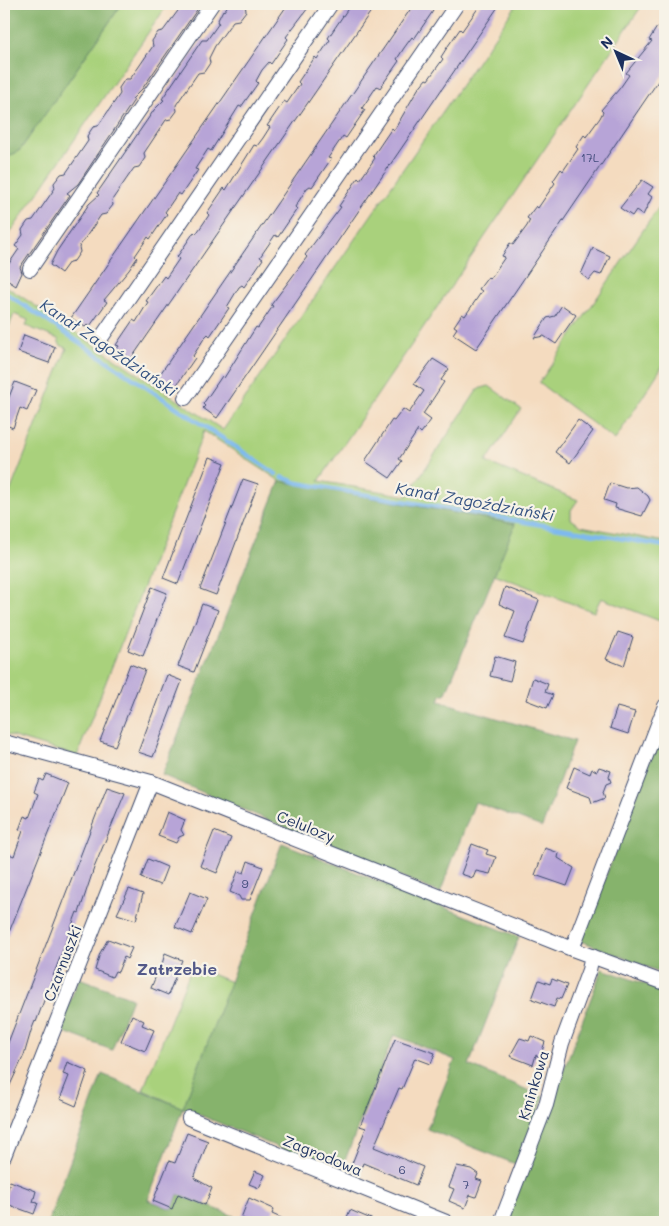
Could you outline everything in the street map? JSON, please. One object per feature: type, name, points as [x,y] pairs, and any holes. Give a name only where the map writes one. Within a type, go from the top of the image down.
[{"type":"street","points":[[30,269],[212,4]]},
{"type":"street","points":[[101,338],[331,4]]},
{"type":"street","points":[[185,398],[457,4]]},
{"type":"street","points":[[572,949],[665,706]]},
{"type":"street","name":"Celulozy","points":[[4,742],[151,782],[592,956]]},
{"type":"street","name":"Czarnuszki","points":[[4,1156],[151,782]]},
{"type":"street","points":[[592,956],[665,983]]},
{"type":"street","name":"Kminkowa","points":[[501,1222],[546,1105],[562,1043],[589,970],[592,956]]},
{"type":"street","name":"Zagrodowa","points":[[189,1118],[446,1222]]},
{"type":"green space","points":[[4,4],[122,4],[20,150],[4,160]]},
{"type":"green space","points":[[122,4],[168,4],[4,242],[4,160],[20,150]]},
{"type":"green space","points":[[517,4],[643,4],[319,481],[407,496],[478,389],[489,386],[521,409],[486,462],[578,500],[571,510],[571,519],[581,526],[665,542],[665,623],[601,598],[594,612],[494,574],[515,524],[280,481],[204,431],[77,756],[4,734],[4,507],[67,348],[60,345],[58,339],[26,326],[28,320],[14,314],[4,339],[4,285],[223,430]]},
{"type":"green space","points":[[663,201],[665,202],[665,362],[615,440],[539,383]]},
{"type":"green space","points":[[280,481],[515,524],[446,693],[441,695],[439,701],[574,741],[542,827],[475,802],[440,893],[162,775]]},
{"type":"green space","points":[[665,720],[665,974],[581,941]]},
{"type":"green space","points":[[282,843],[519,937],[469,1065],[544,1097],[518,1165],[427,1129],[455,1060],[394,1035],[340,1173],[183,1108]]},
{"type":"green space","points":[[192,966],[231,982],[183,1108],[143,1090]]},
{"type":"green space","points":[[602,969],[665,991],[665,1222],[506,1222]]},
{"type":"green space","points":[[79,978],[132,998],[112,1050],[59,1030]]},
{"type":"green space","points":[[102,1074],[183,1108],[148,1200],[172,1209],[178,1194],[234,1216],[232,1222],[48,1222]]},
{"type":"building","points":[[183,4],[201,4],[142,89],[132,99],[134,100],[78,184],[67,193],[70,195],[20,267],[22,273],[16,286],[4,278],[4,271],[19,249],[15,246],[23,235],[22,230],[28,221],[33,220],[55,188],[54,183],[61,174],[66,173],[88,141],[87,136],[93,127],[98,126],[120,94],[119,88],[125,79],[130,79],[138,68],[153,46],[152,41],[158,32],[163,31]]},
{"type":"building","points":[[229,4],[245,4],[246,11],[239,20],[233,21],[215,46],[209,58],[210,63],[204,72],[198,73],[176,105],[177,111],[171,119],[166,120],[144,153],[145,158],[139,167],[134,168],[112,200],[113,205],[106,214],[101,215],[79,247],[80,252],[74,261],[69,262],[61,273],[50,265],[57,251],[89,204],[99,195],[97,193],[154,110],[164,100],[162,99],[202,40],[207,40],[219,23],[217,22],[223,10]]},
{"type":"building","points":[[288,4],[311,4],[286,37],[288,39],[271,64],[269,62],[262,70],[256,81],[258,83],[241,107],[239,106],[211,151],[208,149],[195,169],[198,170],[181,195],[178,193],[165,212],[167,214],[150,239],[148,237],[135,256],[137,258],[129,270],[104,300],[107,302],[90,326],[87,325],[85,327],[71,318]]},
{"type":"building","points":[[351,4],[376,4],[131,359],[117,349],[119,346],[116,345],[133,320],[136,322],[148,302],[146,301],[164,276],[166,278],[179,259],[177,257],[194,232],[196,234],[203,224],[209,215],[207,213],[224,188],[226,190],[254,145],[257,146],[263,138],[270,127],[267,126],[284,101],[287,103],[300,84],[298,82],[315,57],[317,59],[330,40],[328,38]]},
{"type":"building","points":[[414,4],[434,4],[431,9],[433,11],[414,39],[412,37],[404,48],[397,59],[399,61],[380,88],[377,86],[362,108],[365,110],[346,138],[343,136],[328,158],[331,159],[312,187],[307,188],[295,207],[297,209],[278,237],[275,235],[260,257],[263,259],[244,287],[242,285],[239,287],[227,307],[229,308],[210,336],[208,334],[205,337],[193,356],[195,358],[176,386],[174,384],[172,387],[158,377]]},
{"type":"building","points":[[481,4],[500,4],[217,418],[203,408],[205,406],[203,404],[222,376],[224,378],[256,327],[258,328],[273,306],[271,305],[307,257],[305,255],[341,207],[339,206],[358,178],[360,180],[375,158],[373,156],[392,128],[394,130],[418,89],[426,79],[428,80],[443,59],[441,57],[448,46],[460,29],[462,31]]},
{"type":"building","points":[[657,27],[665,32],[665,71],[476,349],[453,334],[457,328],[454,326],[462,314],[465,316],[482,291],[479,289],[488,277],[490,279],[505,257],[502,256],[510,243],[513,245],[527,226],[530,220],[527,218],[536,206],[538,208],[555,183],[553,181],[561,169],[563,171],[578,149],[576,147],[584,135],[586,137],[600,118],[603,112],[601,110],[620,88],[629,75],[626,73],[652,41],[649,40]]},
{"type":"building","points":[[642,180],[653,187],[648,194],[652,197],[643,215],[636,210],[632,216],[620,208]]},
{"type":"building","points":[[593,248],[610,256],[601,275],[595,273],[589,280],[581,274]]},
{"type":"building","points":[[562,305],[576,315],[556,344],[544,336],[534,338],[547,318],[555,316]]},
{"type":"building","points":[[24,335],[55,347],[49,363],[18,352]]},
{"type":"building","points":[[433,359],[449,369],[441,380],[444,382],[423,414],[431,420],[421,433],[418,430],[399,459],[402,461],[390,478],[365,461],[392,420],[394,421],[403,409],[409,413],[424,391],[414,384]]},
{"type":"building","points":[[15,382],[36,390],[27,411],[20,408],[13,428],[4,424],[4,401],[7,402]]},
{"type":"building","points":[[578,420],[593,431],[570,463],[555,452]]},
{"type":"building","points":[[210,457],[225,463],[178,584],[163,578]]},
{"type":"building","points":[[243,479],[258,484],[216,595],[200,589]]},
{"type":"building","points":[[610,483],[626,488],[637,487],[648,496],[650,500],[642,516],[615,508],[616,504],[604,500]]},
{"type":"building","points":[[152,587],[167,593],[143,656],[128,650]]},
{"type":"building","points":[[505,587],[539,600],[523,644],[505,638],[515,611],[499,604]]},
{"type":"building","points":[[202,604],[218,610],[194,672],[178,666]]},
{"type":"building","points":[[618,632],[633,637],[624,666],[606,659]]},
{"type":"building","points":[[495,656],[515,662],[510,681],[490,676]]},
{"type":"building","points":[[130,664],[145,670],[115,746],[100,741]]},
{"type":"building","points":[[167,675],[182,681],[153,757],[138,752]]},
{"type":"building","points":[[533,678],[548,684],[545,692],[553,695],[547,708],[526,700]]},
{"type":"building","points":[[617,707],[635,712],[628,734],[610,728]]},
{"type":"building","points":[[574,767],[590,774],[592,769],[597,771],[599,767],[611,771],[609,777],[611,782],[606,784],[603,792],[605,798],[592,803],[590,797],[566,788]]},
{"type":"building","points":[[46,774],[68,783],[4,945],[4,869],[9,854],[14,856],[23,831],[19,830],[24,816],[29,818],[38,794],[34,792],[39,779],[43,781]]},
{"type":"building","points":[[107,787],[125,793],[31,1031],[24,1055],[4,1098],[4,1053]]},
{"type":"building","points":[[167,812],[185,820],[181,830],[184,835],[179,837],[176,843],[158,836]]},
{"type":"building","points":[[214,831],[231,838],[217,873],[200,866]]},
{"type":"building","points":[[472,844],[488,850],[486,854],[496,857],[490,874],[476,871],[473,878],[461,874]]},
{"type":"building","points":[[545,848],[559,853],[558,858],[574,868],[567,886],[535,875]]},
{"type":"building","points":[[148,859],[167,867],[160,885],[141,878]]},
{"type":"building","points":[[248,861],[263,867],[250,900],[241,900],[239,896],[230,892],[238,871],[244,873]]},
{"type":"building","points":[[129,889],[143,894],[136,920],[117,914]]},
{"type":"building","points":[[190,892],[207,899],[192,934],[175,927]]},
{"type":"building","points":[[108,939],[132,948],[127,959],[124,957],[118,972],[115,971],[112,977],[95,970],[100,953]]},
{"type":"building","points":[[165,953],[182,960],[168,995],[151,988],[158,971],[160,972]]},
{"type":"building","points":[[552,979],[567,985],[561,999],[557,998],[554,1007],[532,999],[539,980],[550,984]]},
{"type":"building","points":[[132,1015],[144,1021],[142,1025],[154,1030],[145,1051],[121,1041]]},
{"type":"building","points":[[531,1036],[545,1042],[540,1057],[536,1055],[533,1065],[510,1056],[520,1038],[529,1041]]},
{"type":"building","points":[[395,1039],[435,1053],[431,1064],[415,1058],[402,1089],[399,1088],[374,1147],[423,1167],[416,1185],[363,1163],[361,1170],[351,1166],[366,1128],[360,1126]]},
{"type":"building","points":[[67,1062],[88,1071],[76,1106],[60,1099],[69,1076],[63,1074]]},
{"type":"building","points":[[187,1133],[208,1141],[194,1178],[212,1188],[205,1205],[178,1194],[172,1209],[153,1201],[169,1161],[175,1163]]},
{"type":"building","points":[[457,1166],[471,1169],[478,1174],[476,1179],[482,1181],[476,1197],[470,1195],[465,1208],[449,1201],[454,1189],[449,1187]]},
{"type":"building","points":[[255,1171],[265,1175],[259,1188],[249,1184]]},
{"type":"building","points":[[10,1181],[36,1191],[33,1202],[38,1203],[34,1214],[4,1203]]},
{"type":"building","points":[[249,1198],[274,1209],[272,1214],[290,1222],[252,1222],[241,1218]]},
{"type":"building","points":[[350,1210],[378,1222],[345,1222]]},
{"type":"waterway","name":"Kanał Zagoździański","points":[[4,292],[276,474]]},
{"type":"waterway","name":"Kanał Zagoździański","points":[[282,477],[298,483],[665,546]]},
{"type":"district","name":"Zatrzebie","points":[[177,968]]}]
